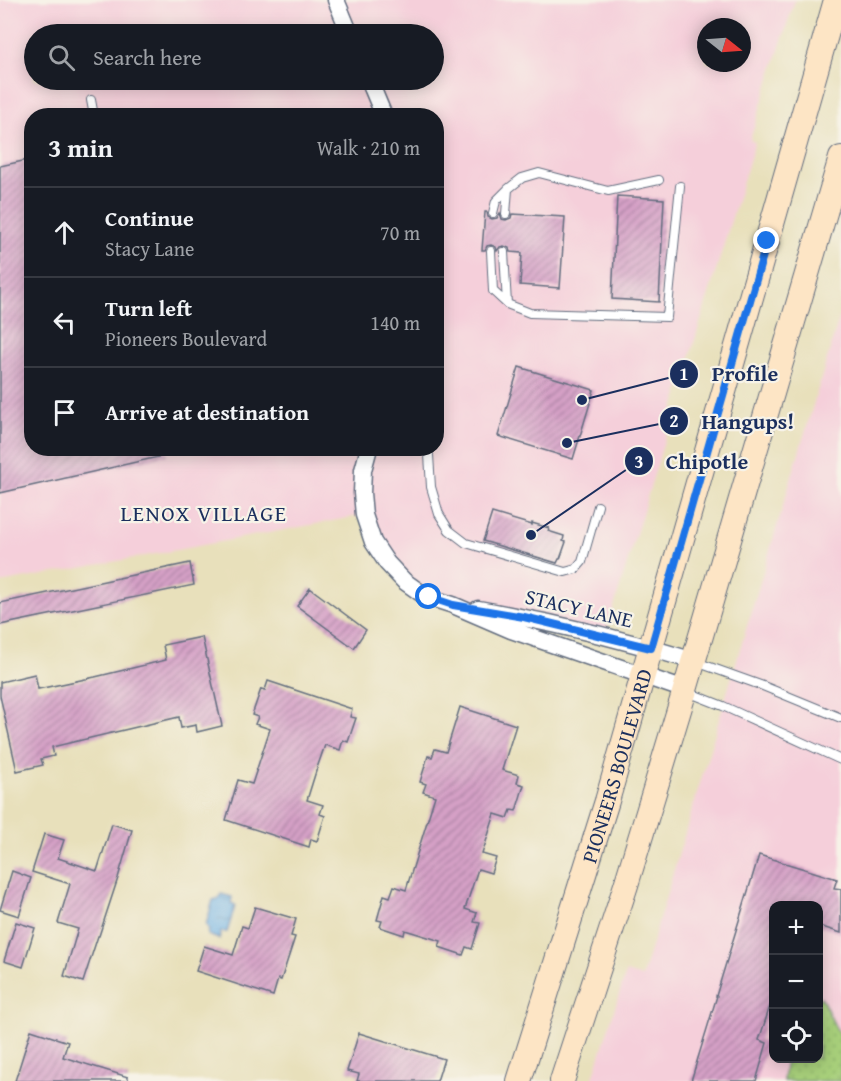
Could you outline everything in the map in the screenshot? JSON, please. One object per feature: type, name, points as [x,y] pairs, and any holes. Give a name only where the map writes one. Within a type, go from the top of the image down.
[{"type":"main road","name":"PIONEERS BOULEVARD","points":[[519,1081],[607,801],[836,0]]},
{"type":"main road","name":"PIONEERS BOULEVARD","points":[[562,1081],[626,885],[694,661],[841,158]]},
{"type":"street","points":[[338,1],[346,24]]},
{"type":"street","points":[[373,90],[381,108]]},
{"type":"street","name":"STACY LANE","points":[[367,456],[363,470],[364,515],[373,542],[387,563],[404,581],[425,596],[453,605],[511,630],[685,690]]},
{"type":"street","name":"STACY LANE","points":[[453,605],[524,617],[651,648],[694,661]]},
{"type":"lane","points":[[91,100],[92,108]]},
{"type":"lane","points":[[493,213],[496,201],[508,189],[522,178],[539,173],[608,191],[659,180]]},
{"type":"lane","points":[[491,251],[493,291],[507,304],[530,314],[667,317],[680,186]]},
{"type":"lane","points":[[506,213],[508,189]]},
{"type":"lane","points":[[504,252],[507,304]]},
{"type":"lane","points":[[429,456],[431,487],[439,514],[449,530],[466,543],[565,572],[576,569],[582,562],[598,506]]},
{"type":"lane","points":[[694,661],[841,717]]},
{"type":"lane","points":[[685,690],[841,760]]},
{"type":"shaded area","points":[[0,0],[795,0],[750,140],[755,142],[605,636],[453,605],[404,581],[364,515],[0,583]]},
{"type":"shaded area","points":[[841,312],[841,1039],[823,1001],[823,901],[769,901],[769,1063],[785,1063],[783,1081],[592,1081],[626,972],[642,977]]},
{"type":"green space","points":[[823,1001],[841,1039],[841,1081],[783,1081],[785,1063],[823,1063]]},
{"type":"water","points":[[221,894],[232,897],[231,903],[235,906],[227,932],[221,932],[219,939],[208,935],[209,929],[206,925],[213,900],[220,898]]},
{"type":"building","points":[[24,161],[24,456],[163,456],[0,493],[0,166]]},
{"type":"building","points":[[617,196],[664,199],[659,302],[612,299]]},
{"type":"building","points":[[485,212],[492,219],[497,218],[500,213],[502,219],[506,220],[511,218],[512,214],[565,217],[560,288],[520,285],[522,253],[510,252],[509,248],[504,246],[497,251],[496,247],[491,245],[482,250]]},
{"type":"building","points":[[519,367],[594,390],[573,459],[498,436]]},
{"type":"building","points":[[492,513],[549,528],[548,531],[564,536],[563,541],[566,542],[560,559],[557,563],[483,541]]},
{"type":"building","points":[[190,563],[194,585],[0,625],[0,603]]},
{"type":"building","points":[[310,588],[366,630],[354,648],[297,606]]},
{"type":"building","points":[[202,637],[222,726],[197,732],[196,725],[181,728],[179,717],[52,747],[54,756],[41,759],[43,765],[17,771],[0,696],[0,682],[35,674],[38,689],[95,677],[166,660],[163,645]]},
{"type":"building","points":[[268,681],[352,709],[350,717],[356,718],[348,742],[343,740],[340,750],[325,745],[307,800],[323,805],[320,814],[325,816],[317,841],[311,839],[309,847],[226,820],[238,780],[252,784],[270,729],[255,724],[258,717],[252,715],[261,689],[265,690]]},
{"type":"building","points":[[460,707],[516,725],[502,770],[519,775],[517,783],[524,785],[516,811],[511,810],[508,818],[495,814],[482,854],[496,858],[491,873],[478,869],[465,909],[477,913],[474,922],[480,923],[472,949],[466,947],[463,955],[439,947],[441,941],[405,930],[404,935],[380,927],[382,921],[377,920],[384,895],[390,897],[394,886],[406,890],[435,796],[423,792],[426,784],[420,782],[428,756],[432,757],[435,749],[446,752]]},
{"type":"building","points":[[112,824],[132,830],[83,982],[64,976],[78,929],[58,923],[70,884],[32,872],[44,834],[64,840],[58,858],[97,871]]},
{"type":"building","points":[[759,855],[837,879],[834,888],[841,889],[841,933],[823,927],[823,901],[769,901],[769,1009],[759,1040],[767,1043],[756,1081],[691,1081]]},
{"type":"building","points":[[12,871],[31,878],[19,916],[0,910]]},
{"type":"building","points":[[255,907],[296,919],[291,936],[295,937],[281,980],[278,979],[273,996],[196,971],[204,946],[233,955],[242,926],[248,928]]},
{"type":"building","points":[[16,922],[35,928],[23,967],[4,961]]},
{"type":"building","points":[[31,1030],[68,1042],[63,1057],[128,1077],[128,1081],[15,1081]]},
{"type":"building","points":[[359,1033],[444,1059],[437,1081],[357,1081],[359,1074],[347,1071]]},
{"type":"place","name":"Profile","points":[[582,400]]},
{"type":"place","name":"Hangups!","points":[[567,443]]},
{"type":"place","name":"Chipotle","points":[[531,535]]},
{"type":"district","name":"LENOX VILLAGE","points":[[204,513]]},
{"type":"route","points":[[429,597],[453,605],[524,617],[651,648],[767,241]]}]
